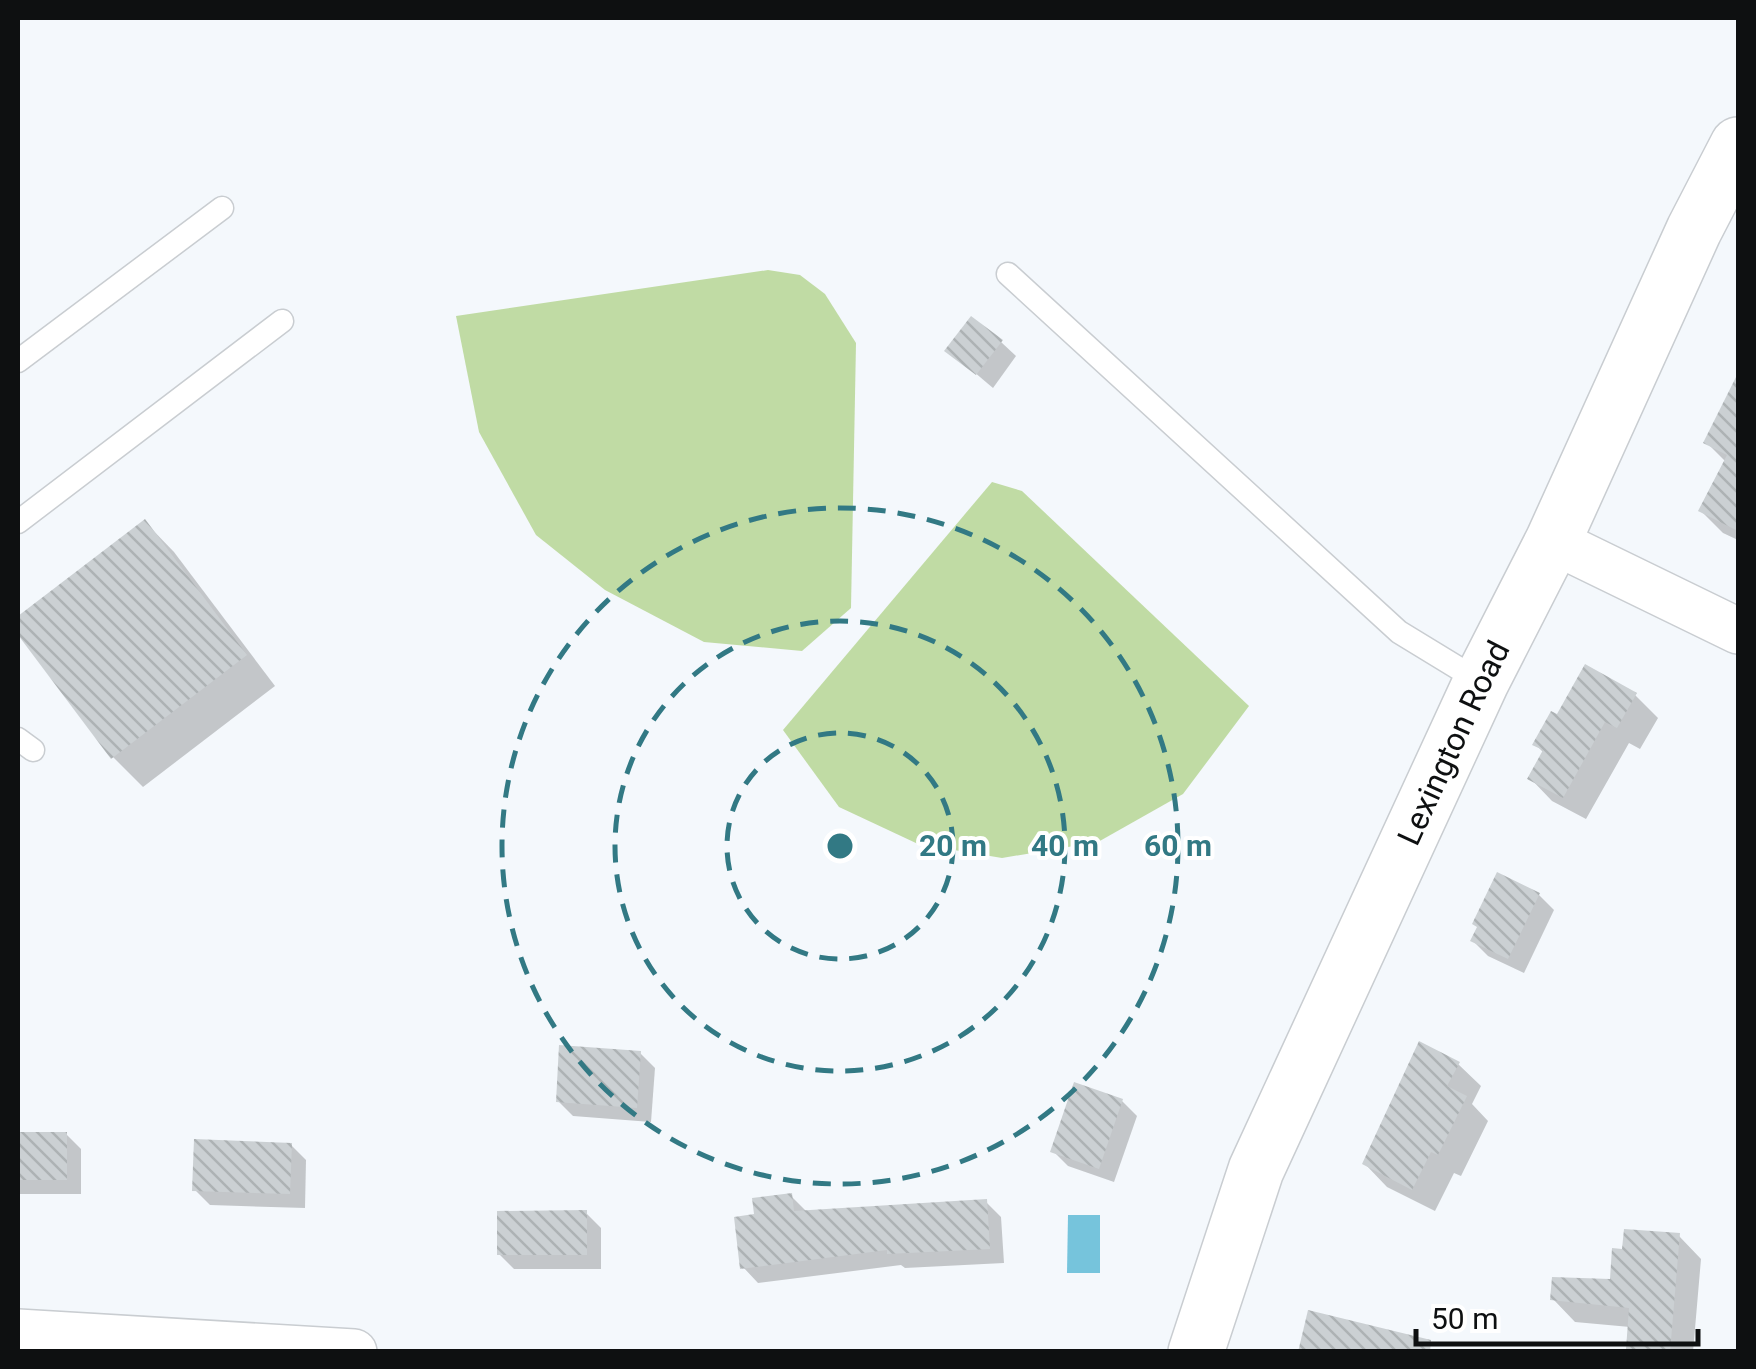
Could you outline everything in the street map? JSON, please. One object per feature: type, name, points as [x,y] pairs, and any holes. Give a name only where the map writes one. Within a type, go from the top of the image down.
[{"type":"street","name":"Lexington Road","points":[[1196,1352],[1256,1170],[1481,682],[1553,541],[1694,230],[1738,144]]},
{"type":"street","points":[[1553,541],[1738,631]]},
{"type":"street","points":[[18,1332],[354,1352]]},
{"type":"lane","points":[[18,361],[222,208]]},
{"type":"lane","points":[[1008,274],[1399,632],[1481,682]]},
{"type":"lane","points":[[18,522],[282,320]]},
{"type":"green space","points":[[768,270],[800,275],[825,294],[856,343],[851,608],[802,651],[704,642],[605,590],[536,535],[479,432],[456,316]]},
{"type":"green space","points":[[992,482],[1022,491],[1249,706],[1183,794],[1098,842],[1002,858],[918,844],[839,807],[783,730]]},
{"type":"water","points":[[1068,1215],[1100,1215],[1100,1273],[1067,1273]]},
{"type":"building","points":[[971,316],[1003,340],[976,375],[944,351]]},
{"type":"building","points":[[1738,373],[1738,531],[1698,511],[1727,455],[1703,443]]},
{"type":"building","points":[[145,519],[247,655],[111,759],[18,635],[18,616]]},
{"type":"building","points":[[1585,664],[1637,693],[1617,728],[1605,722],[1563,798],[1527,779],[1543,750],[1532,745],[1551,711],[1557,714]]},
{"type":"building","points":[[1497,872],[1540,893],[1508,959],[1470,941],[1477,927],[1472,924]]},
{"type":"building","points":[[1419,1041],[1460,1062],[1447,1086],[1467,1096],[1438,1155],[1431,1152],[1412,1190],[1362,1164]]},
{"type":"building","points":[[559,1045],[641,1051],[637,1108],[556,1102]]},
{"type":"building","points":[[1074,1082],[1123,1099],[1099,1169],[1050,1152]]},
{"type":"building","points":[[18,1132],[67,1132],[67,1180],[18,1180]]},
{"type":"building","points":[[194,1139],[292,1143],[290,1194],[192,1191]]},
{"type":"building","points":[[792,1193],[794,1211],[987,1199],[990,1249],[887,1254],[887,1250],[740,1269],[734,1217],[754,1214],[752,1198]]},
{"type":"building","points":[[587,1210],[587,1255],[497,1255],[497,1211]]},
{"type":"building","points":[[1624,1229],[1680,1233],[1670,1352],[1626,1349],[1629,1308],[1550,1300],[1552,1277],[1610,1279],[1612,1248],[1622,1249]]},
{"type":"building","points":[[1308,1310],[1431,1340],[1430,1352],[1298,1352]]}]
